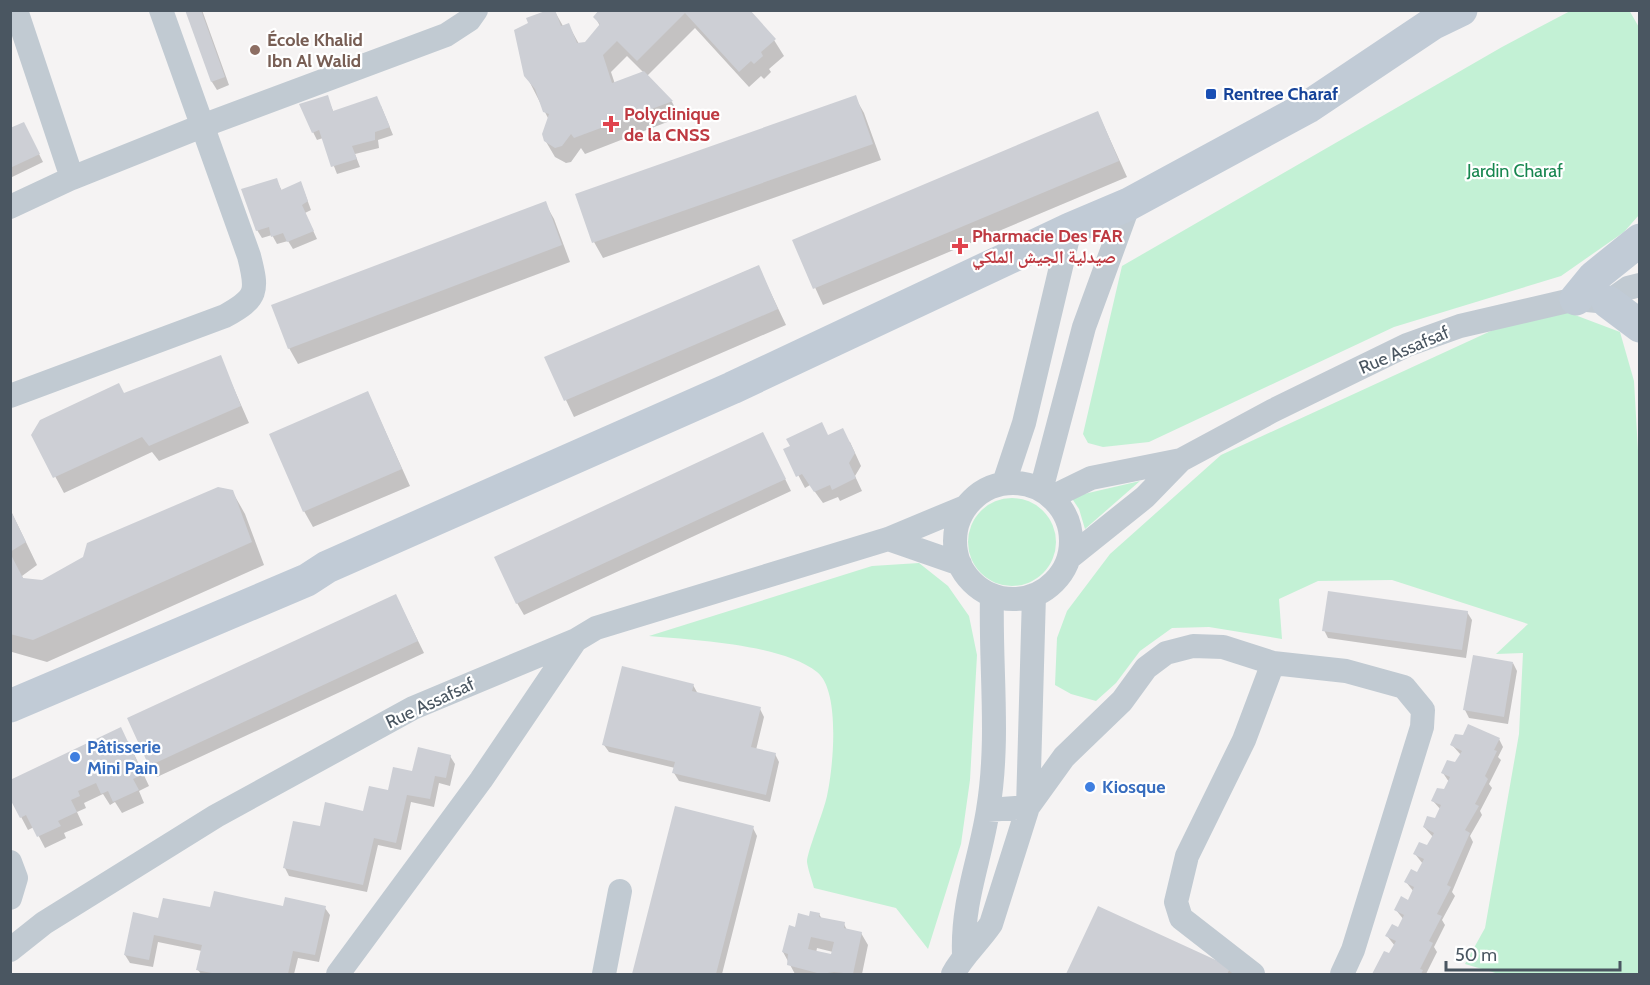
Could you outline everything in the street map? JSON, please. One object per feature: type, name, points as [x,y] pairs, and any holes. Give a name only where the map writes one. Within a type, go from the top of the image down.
[{"type":"main road","points":[[10,706],[307,580],[327,567],[732,388],[1070,229],[1129,204],[1308,107],[1446,15]]},
{"type":"main road","points":[[1640,240],[1594,276],[1592,300],[1640,326]]},
{"type":"street","points":[[16,10],[72,178]]},
{"type":"street","points":[[10,396],[225,316],[245,305],[254,295],[255,280],[249,256],[161,10]]},
{"type":"street","points":[[10,207],[72,178],[202,126],[446,35],[469,20],[476,10]]},
{"type":"street","points":[[1047,493],[1084,327],[1129,204]]},
{"type":"street","points":[[1004,483],[1027,412],[1070,229]]},
{"type":"street","name":"Rue Assafsaf","points":[[1047,493],[1091,478],[1181,460],[1407,345],[1460,326],[1592,300],[1640,285]]},
{"type":"street","name":"Rue Assafsaf","points":[[1069,558],[1145,497],[1181,460]]},
{"type":"street","points":[[1004,483],[1023,483],[1047,493],[1065,514],[1071,536],[1069,558],[1056,581],[1034,595],[1013,599],[992,595],[979,588],[960,564],[955,545],[957,525],[965,507],[982,491],[1004,483]]},
{"type":"street","name":"Rue Assafsaf","points":[[10,950],[44,923],[216,816],[413,708],[576,640],[596,628],[888,539],[965,507]]},
{"type":"street","points":[[888,539],[960,564]]},
{"type":"street","points":[[958,964],[966,904],[988,810],[996,730],[992,595]]},
{"type":"street","points":[[958,964],[991,924],[1028,807],[1034,595]]},
{"type":"street","points":[[338,975],[481,780],[576,640]]},
{"type":"street","points":[[988,810],[1028,807],[1064,757],[1122,701],[1146,668],[1167,653],[1193,646],[1222,647],[1273,663],[1346,671],[1404,687],[1423,710],[1417,749],[1353,950],[1342,975]]},
{"type":"street","points":[[1253,975],[1181,918],[1176,902],[1187,856],[1244,740],[1273,663]]},
{"type":"street","points":[[10,862],[16,878],[10,898]]},
{"type":"street","points":[[604,975],[620,891]]},
{"type":"green space","name":"Jardin Charaf","points":[[1572,10],[1629,10],[1640,29],[1639,215],[1624,232],[1561,276],[1394,327],[1149,442],[1103,447],[1088,443],[1083,434],[1122,266],[1502,47]]},
{"type":"green space","points":[[1567,312],[1620,332],[1634,381],[1640,486],[1639,974],[1499,974],[1465,964],[1485,928],[1519,734],[1523,653],[1496,654],[1528,624],[1392,580],[1318,581],[1279,599],[1282,639],[1209,627],[1172,628],[1140,651],[1116,683],[1096,701],[1071,694],[1055,685],[1057,638],[1067,611],[1110,554],[1221,455],[1493,330]]},
{"type":"green space","points":[[1140,481],[1085,529],[1079,509],[1071,497]]},
{"type":"green space","points":[[1012,498],[1029,501],[1043,511],[1053,525],[1056,542],[1053,559],[1043,573],[1029,583],[1012,586],[995,583],[981,573],[971,559],[968,542],[971,525],[981,511],[995,501]]},
{"type":"green space","points":[[919,563],[948,586],[969,616],[977,655],[970,780],[961,844],[928,949],[896,908],[814,888],[807,862],[827,796],[833,750],[830,696],[825,682],[817,672],[802,663],[760,649],[649,636],[872,566]]},
{"type":"building","points":[[185,10],[201,10],[225,77],[211,82]]},
{"type":"building","points":[[548,10],[555,10],[561,26],[569,23],[577,43],[585,42],[600,24],[593,17],[599,10],[750,10],[776,39],[761,52],[763,56],[754,64],[751,61],[739,72],[685,13],[637,61],[617,41],[603,55],[612,83],[644,71],[673,101],[574,138],[571,134],[562,146],[555,148],[544,141],[542,134],[549,114],[543,112],[535,89],[524,76],[514,30],[528,23],[526,18]]},
{"type":"building","points":[[328,95],[333,111],[377,96],[390,127],[375,132],[375,140],[352,146],[357,159],[331,167],[319,130],[312,133],[299,104]]},
{"type":"building","points":[[856,95],[873,144],[592,243],[575,194]]},
{"type":"building","points":[[1098,111],[1119,161],[813,289],[792,240]]},
{"type":"building","points":[[24,122],[40,154],[10,168],[10,128]]},
{"type":"building","points":[[277,178],[281,190],[301,181],[308,201],[302,205],[314,231],[287,242],[283,233],[271,237],[269,227],[256,231],[241,189]]},
{"type":"building","points":[[546,201],[562,245],[288,349],[271,305]]},
{"type":"building","points":[[759,265],[778,309],[564,401],[544,357]]},
{"type":"building","points":[[221,355],[241,406],[149,446],[142,437],[53,478],[31,435],[40,420],[119,383],[124,393]]},
{"type":"building","points":[[368,391],[402,469],[303,512],[269,434]]},
{"type":"building","points":[[822,422],[828,435],[843,428],[855,453],[849,463],[856,478],[832,490],[830,485],[814,492],[802,474],[796,477],[783,449],[790,446],[786,439]]},
{"type":"building","points":[[763,432],[786,479],[516,604],[494,557]]},
{"type":"building","points":[[218,487],[233,490],[252,542],[33,640],[10,634],[10,553],[23,578],[42,580],[83,557],[87,543]]},
{"type":"building","points":[[10,509],[26,542],[10,552]]},
{"type":"building","points":[[1328,591],[1468,611],[1462,650],[1322,631]]},
{"type":"building","points":[[396,594],[418,641],[149,766],[127,718]]},
{"type":"building","points":[[1473,655],[1513,662],[1504,717],[1463,710]]},
{"type":"building","points":[[622,666],[694,684],[692,691],[761,707],[751,747],[776,753],[766,795],[672,773],[675,762],[602,745]]},
{"type":"building","points":[[1468,724],[1500,738],[1494,750],[1497,751],[1485,776],[1488,779],[1475,804],[1479,806],[1465,830],[1470,833],[1447,885],[1451,887],[1437,914],[1442,916],[1429,941],[1433,943],[1420,969],[1423,970],[1421,974],[1372,974],[1384,951],[1389,953],[1396,941],[1385,936],[1392,924],[1398,927],[1404,915],[1394,910],[1401,896],[1408,900],[1414,887],[1404,882],[1411,869],[1417,872],[1424,859],[1413,854],[1419,842],[1427,845],[1434,833],[1423,827],[1427,816],[1435,818],[1441,805],[1431,801],[1437,788],[1444,789],[1450,777],[1441,773],[1447,760],[1455,762],[1462,751],[1450,745],[1455,734],[1463,735]]},
{"type":"building","points":[[121,727],[143,774],[133,779],[139,790],[113,802],[108,791],[101,794],[96,783],[78,791],[80,796],[71,800],[77,812],[58,821],[61,826],[37,837],[26,815],[20,818],[10,799],[10,780]]},
{"type":"building","points":[[418,747],[451,755],[446,778],[435,776],[430,799],[407,795],[396,843],[374,838],[363,885],[283,868],[293,821],[320,826],[325,802],[363,811],[369,786],[388,790],[393,767],[412,771]]},
{"type":"building","points":[[675,806],[754,826],[716,974],[632,974]]},
{"type":"building","points":[[214,891],[283,906],[285,897],[326,906],[315,955],[293,951],[288,974],[217,974],[196,970],[202,945],[154,935],[149,960],[124,955],[133,912],[158,918],[163,898],[210,907]]},
{"type":"building","points":[[1098,906],[1231,967],[1227,974],[1066,974]]},
{"type":"building","points":[[810,911],[820,913],[819,917],[845,922],[844,928],[862,932],[853,974],[834,972],[821,974],[787,965],[788,954],[782,952],[789,925],[795,927],[798,913],[809,916]],"holes":[[[811,937],[834,942],[831,954],[808,949]]]},
{"type":"place","name":"École Khalid Ibn Al Walid","points":[[255,50]]},
{"type":"place","name":"Rentree Charaf","points":[[1211,94]]},
{"type":"place","name":"Polyclinique de la CNSS","points":[[611,124]]},
{"type":"place","name":"Pharmacie Des FAR صيدلية الجيش الملكي","points":[[960,246]]},
{"type":"place","name":"Pâtisserie Mini Pain","points":[[75,757]]},
{"type":"place","name":"Kiosque","points":[[1090,787]]}]
